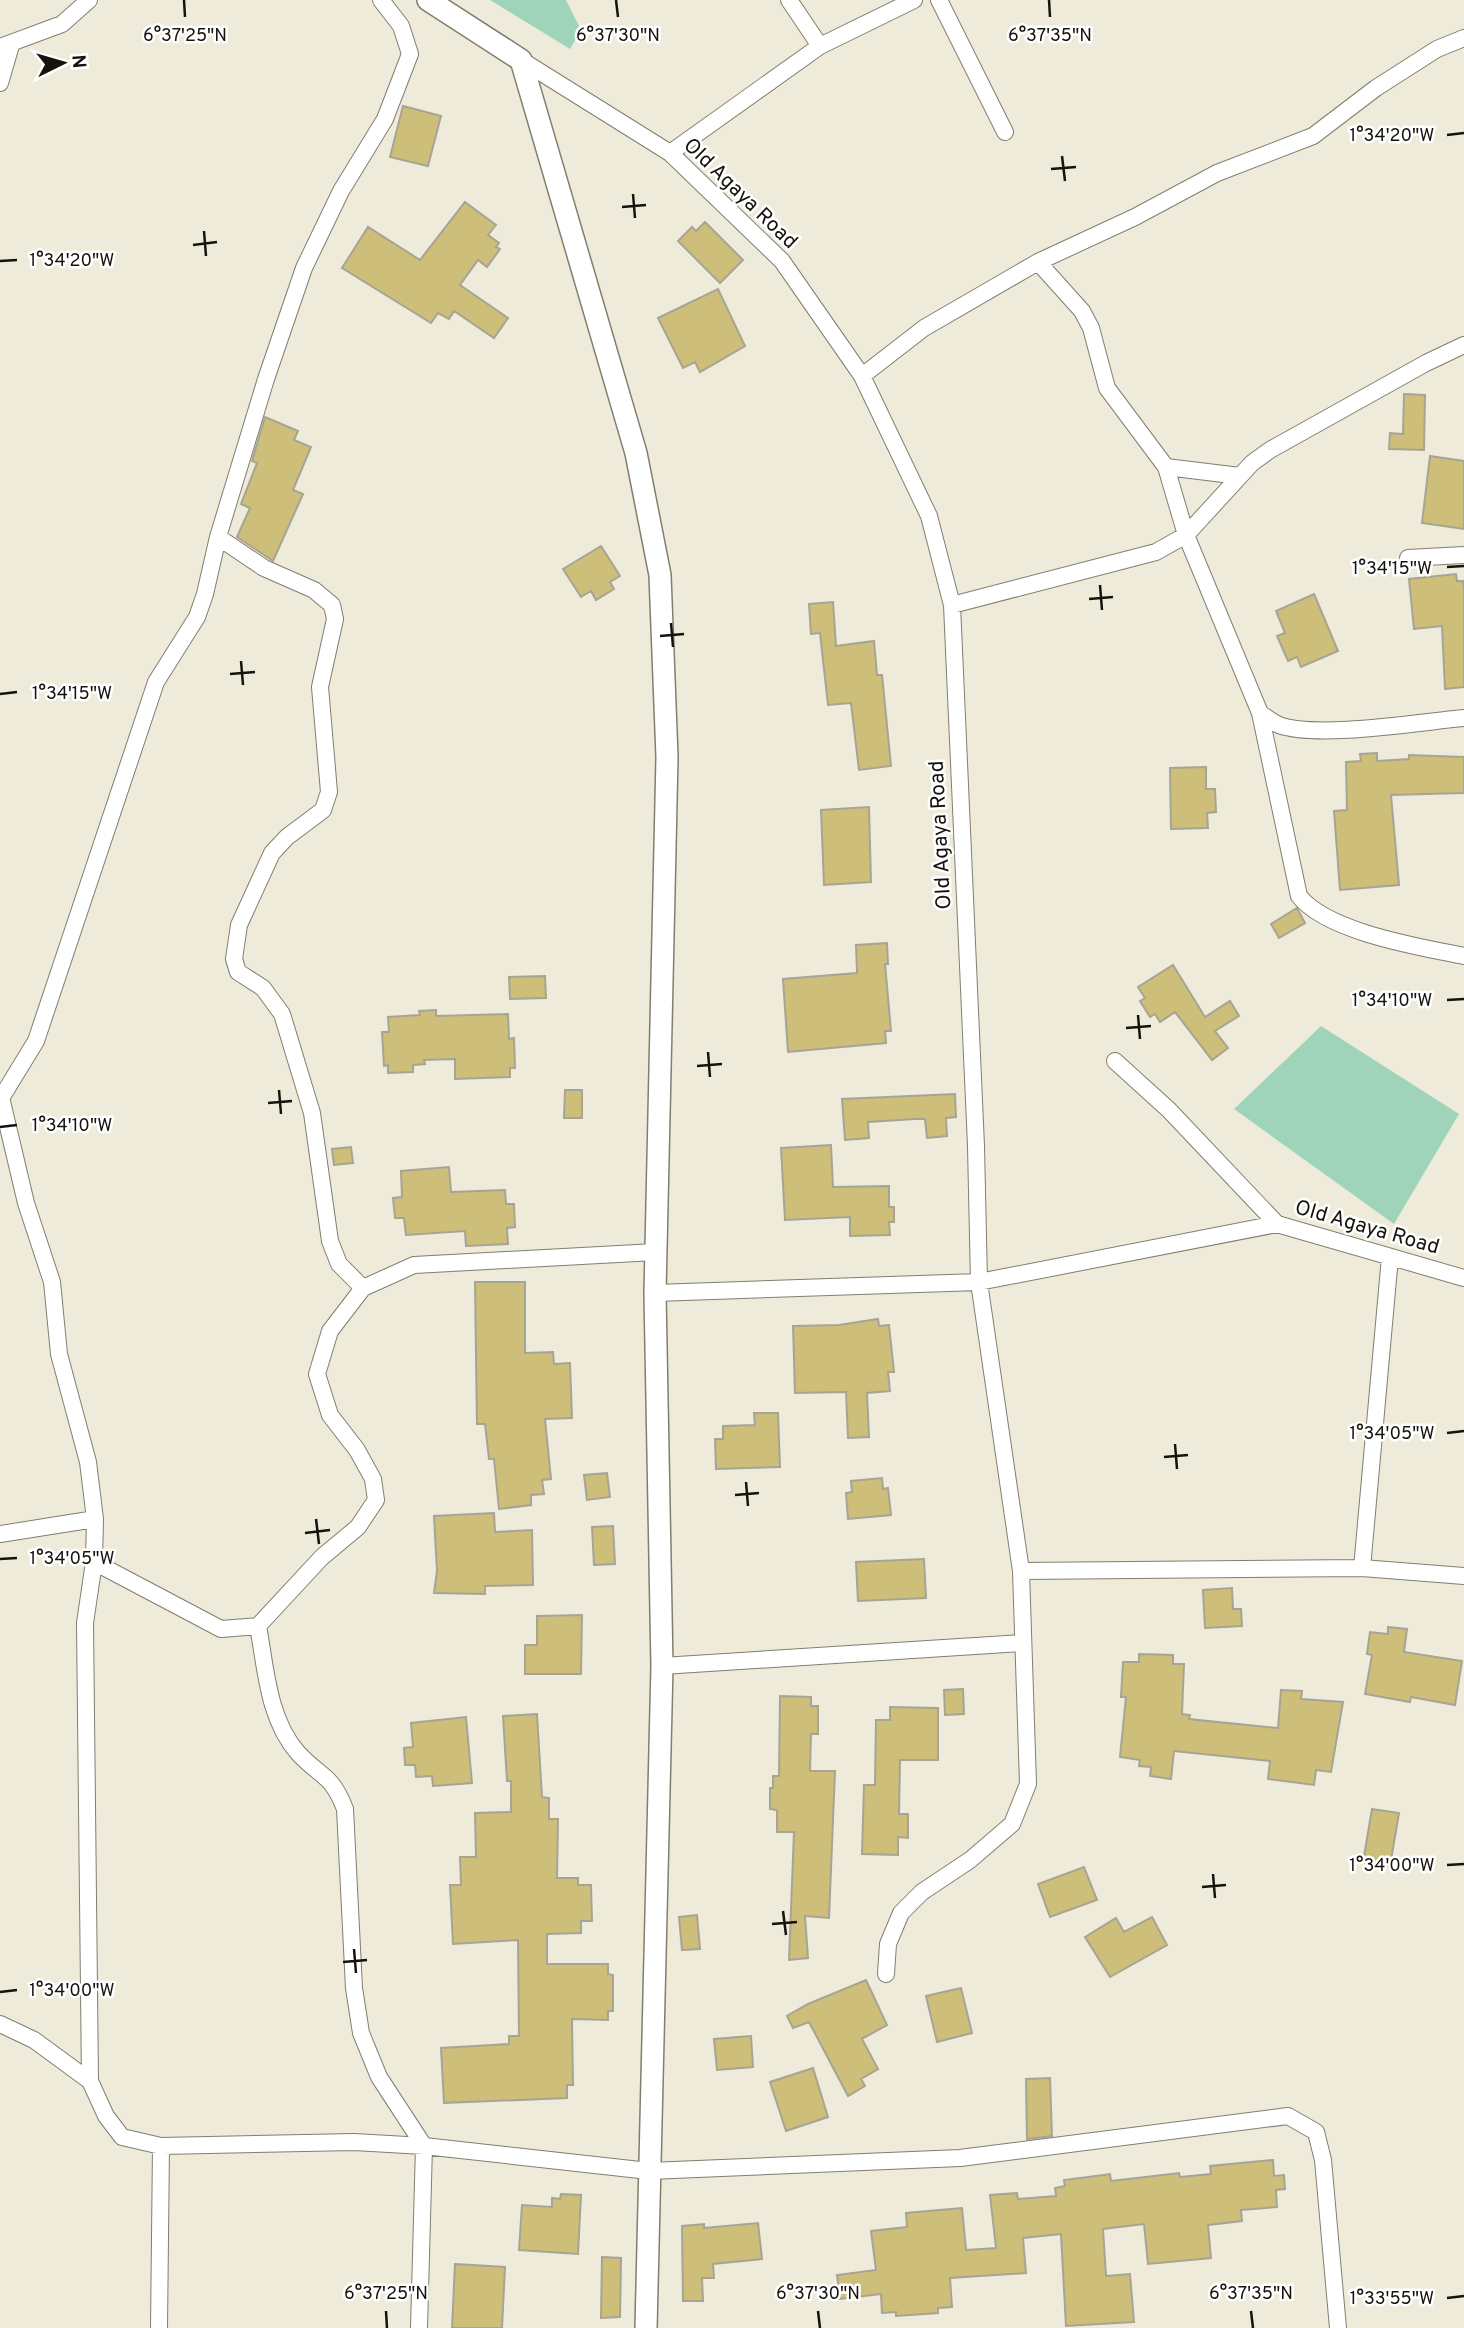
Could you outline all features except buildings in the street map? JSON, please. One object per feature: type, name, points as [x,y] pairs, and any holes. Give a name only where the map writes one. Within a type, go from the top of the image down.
[{"type":"street","points":[[0,83],[5,46],[62,24],[89,0]]},
{"type":"street","points":[[381,0],[401,26],[410,54],[385,119],[341,191],[304,268],[266,379],[218,537],[197,617],[156,682],[36,1041],[1,1094],[26,1203],[52,1282],[59,1354],[88,1462],[95,1519],[94,1562],[85,1623],[84,1714],[90,2081],[106,2116],[122,2137],[161,2146],[354,2142],[424,2146],[649,2171],[960,2158],[1288,2116],[1316,2132],[1324,2160],[1338,2328]]},
{"type":"street","points":[[428,0],[522,60],[636,453],[660,575],[667,757],[654,1293],[662,1666],[646,2328]]},
{"type":"street","points":[[789,0],[820,46]]},
{"type":"street","points":[[670,153],[820,46],[914,0]]},
{"type":"street","points":[[939,0],[1005,132]]},
{"type":"street","points":[[862,376],[924,328],[1038,262],[1135,217],[1217,173],[1313,136],[1376,88],[1437,49],[1464,38]]},
{"type":"street","name":"Old Agaya Road","points":[[522,60],[670,153],[782,261],[862,376],[929,516],[952,605],[976,1132],[979,1282],[1277,1224],[1464,1278]]},
{"type":"street","points":[[1038,262],[1082,311],[1091,328],[1107,388],[1166,467],[1186,535],[1260,713],[1299,896],[1307,907],[1380,940],[1464,956]]},
{"type":"street","points":[[952,605],[1156,552],[1186,535],[1240,476],[1270,450],[1426,363],[1464,345]]},
{"type":"street","points":[[1166,467],[1240,476]]},
{"type":"street","points":[[218,537],[264,568],[314,590],[332,605],[335,619],[320,687],[329,792],[323,810],[287,837],[272,853],[239,925],[234,959],[238,972],[263,988],[282,1014],[312,1113],[330,1241],[339,1264],[363,1288]]},
{"type":"street","points":[[1408,558],[1464,555]]},
{"type":"street","points":[[1260,713],[1279,725],[1309,729],[1359,729],[1464,718]]},
{"type":"street","points":[[1115,1061],[1169,1110],[1277,1224]]},
{"type":"street","points":[[94,1562],[221,1629],[258,1626],[322,1557],[358,1528],[376,1500],[373,1479],[357,1450],[330,1415],[317,1374],[330,1331],[363,1288],[414,1265],[655,1252]]},
{"type":"street","points":[[1362,1568],[1390,1258]]},
{"type":"street","points":[[654,1293],[979,1282],[1021,1571],[1028,1784],[1012,1824],[970,1860],[922,1892],[901,1913],[888,1944],[886,1974]]},
{"type":"street","points":[[0,1534],[95,1519]]},
{"type":"street","points":[[1021,1571],[1362,1568],[1464,1576]]},
{"type":"street","points":[[258,1626],[276,1718],[298,1752],[336,1786],[345,1809],[354,1988],[361,2033],[379,2077],[424,2146],[419,2328]]},
{"type":"street","points":[[662,1666],[1023,1643]]},
{"type":"street","points":[[0,2024],[34,2040],[90,2081]]},
{"type":"street","points":[[159,2328],[161,2146]]},
{"type":"green space","points":[[490,0],[566,0],[581,30],[570,49]]},
{"type":"green space","points":[[1321,1026],[1459,1114],[1394,1224],[1234,1109]]}]
